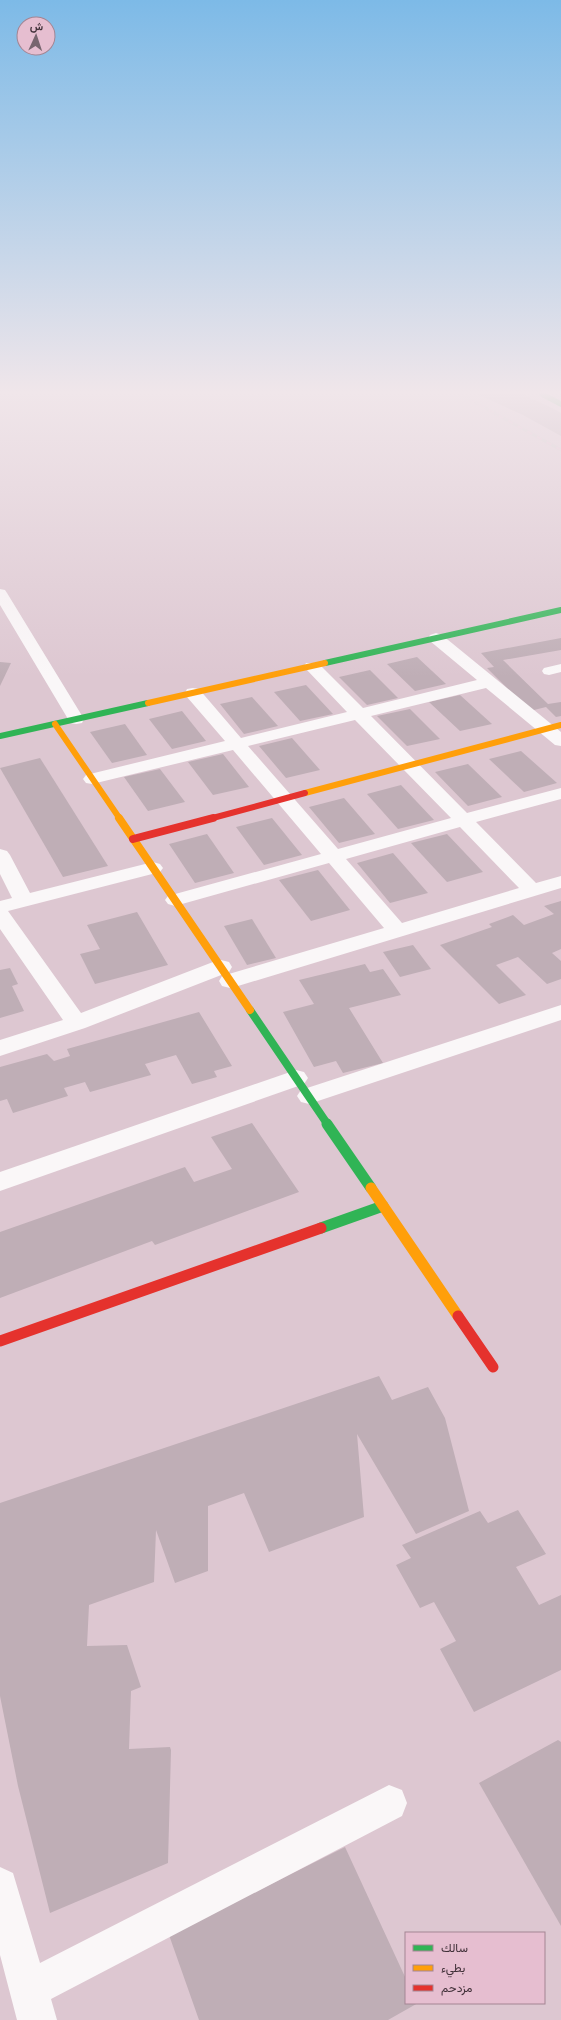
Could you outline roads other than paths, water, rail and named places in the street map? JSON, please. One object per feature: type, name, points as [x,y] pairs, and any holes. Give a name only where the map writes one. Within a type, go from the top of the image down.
[{"type":"main road","points":[[0,736],[561,610]]},
{"type":"main road","points":[[55,724],[493,1367]]},
{"type":"main road","points":[[133,839],[554,726]]},
{"type":"main road","points":[[0,1341],[383,1206]]},
{"type":"street","points":[[0,593],[76,719]]},
{"type":"street","points":[[436,638],[490,682],[554,726],[561,741]]},
{"type":"street","points":[[312,666],[532,890]]},
{"type":"street","points":[[92,779],[490,682]]},
{"type":"street","points":[[193,693],[398,931]]},
{"type":"street","points":[[175,900],[561,793]]},
{"type":"street","points":[[0,855],[24,901]]},
{"type":"street","points":[[0,907],[153,868]]},
{"type":"street","points":[[0,1048],[225,974],[398,931],[561,882]]},
{"type":"street","points":[[0,914],[77,1023]]},
{"type":"street","points":[[0,1182],[302,1087],[561,1012]]},
{"type":"street","points":[[0,1886],[34,2004],[389,1803]]}]
